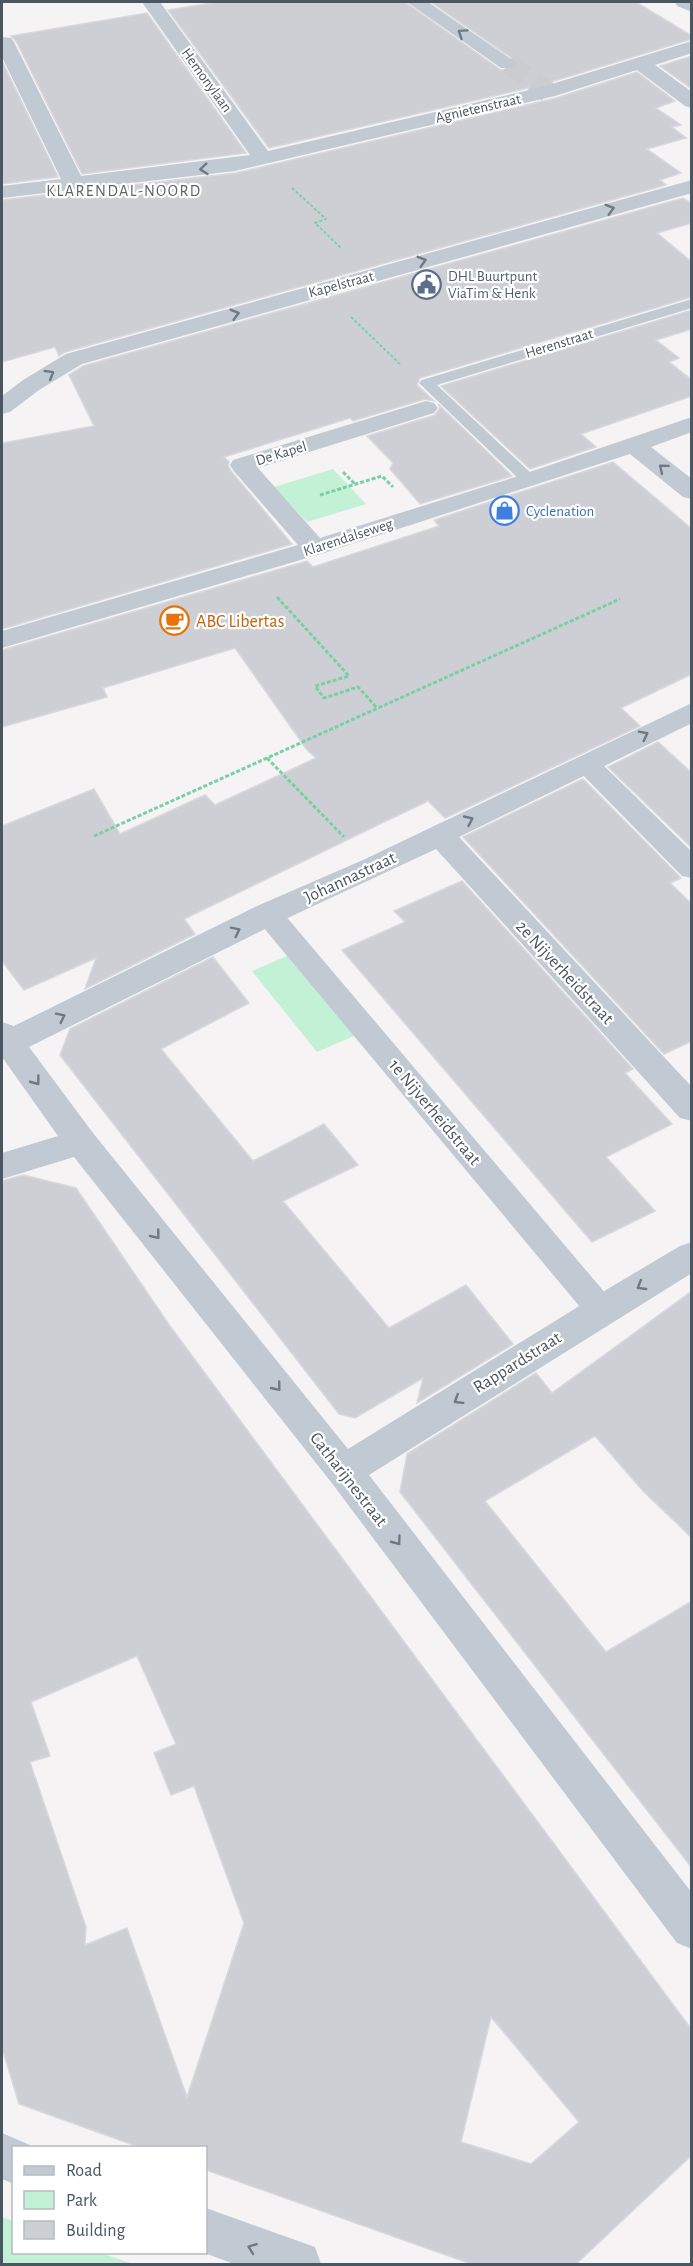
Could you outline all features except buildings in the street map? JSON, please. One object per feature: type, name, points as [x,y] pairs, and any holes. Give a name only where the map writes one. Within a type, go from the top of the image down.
[{"type":"street","name":"Hemonylaan","points":[[151,2],[262,159]]},
{"type":"street","points":[[416,2],[508,64]]},
{"type":"street","points":[[684,2],[692,6]]},
{"type":"street","points":[[4,42],[74,183]]},
{"type":"street","name":"Agnietenstraat","points":[[2,192],[235,165],[548,92],[692,47]]},
{"type":"street","points":[[641,64],[692,102]]},
{"type":"street","name":"Agnietenstraat","points":[[2,208],[216,183],[241,175],[262,159]]},
{"type":"street","name":"Kapelstraat","points":[[2,407],[74,359],[692,186]]},
{"type":"street","name":"De Kapel","points":[[315,548],[242,465],[426,408]]},
{"type":"street","name":"Klarendalseweg","points":[[2,640],[315,548],[634,445],[692,423]]},
{"type":"street","points":[[634,445],[692,492]]},
{"type":"street","name":"Johannastraat","points":[[5,1038],[373,867],[692,712]]},
{"type":"street","points":[[587,764],[692,869]]},
{"type":"street","name":"2e Nijverheidstraat","points":[[439,834],[692,1109]]},
{"type":"street","name":"1e Nijverheidstraat","points":[[268,914],[601,1310]]},
{"type":"street","name":"Catharijnestraat","points":[[5,1038],[81,1142],[344,1471],[692,1928]]},
{"type":"street","points":[[2,1166],[81,1142]]},
{"type":"street","name":"Rappardstraat","points":[[344,1471],[601,1310],[692,1256]]},
{"type":"street","points":[[207,2231],[298,2265]]},
{"type":"lane","name":"Herenstraat","points":[[427,383],[692,303]]},
{"type":"lane","points":[[427,383],[528,479]]},
{"type":"path","points":[[262,159],[326,219],[315,223],[370,277]]},
{"type":"path","points":[[323,289],[414,378],[427,383]]},
{"type":"path","points":[[342,470],[355,484]]},
{"type":"path","points":[[279,507],[382,476],[420,514]]},
{"type":"path","points":[[250,567],[349,676],[315,686],[324,698],[358,687],[377,708]]},
{"type":"path","points":[[94,836],[620,599]]},
{"type":"path","points":[[267,758],[373,867]]},
{"type":"green space","points":[[333,469],[366,504],[307,522],[274,487]]},
{"type":"green space","points":[[289,955],[356,1035],[317,1052],[252,971]]},
{"type":"green space","points":[[2,2217],[12,2221],[12,2254],[104,2254],[133,2264],[2,2264]]},
{"type":"tunnel","points":[[508,64],[548,92]]},
{"type":"place","name":"DHL Buurtpunt ViaTim & Henk","points":[[427,285]]},
{"type":"place","name":"Cyclenation","points":[[505,511]]},
{"type":"place","name":"ABC Libertas","points":[[175,621]]},
{"type":"district","name":"KLARENDAL-NOORD","points":[[124,190]]}]
